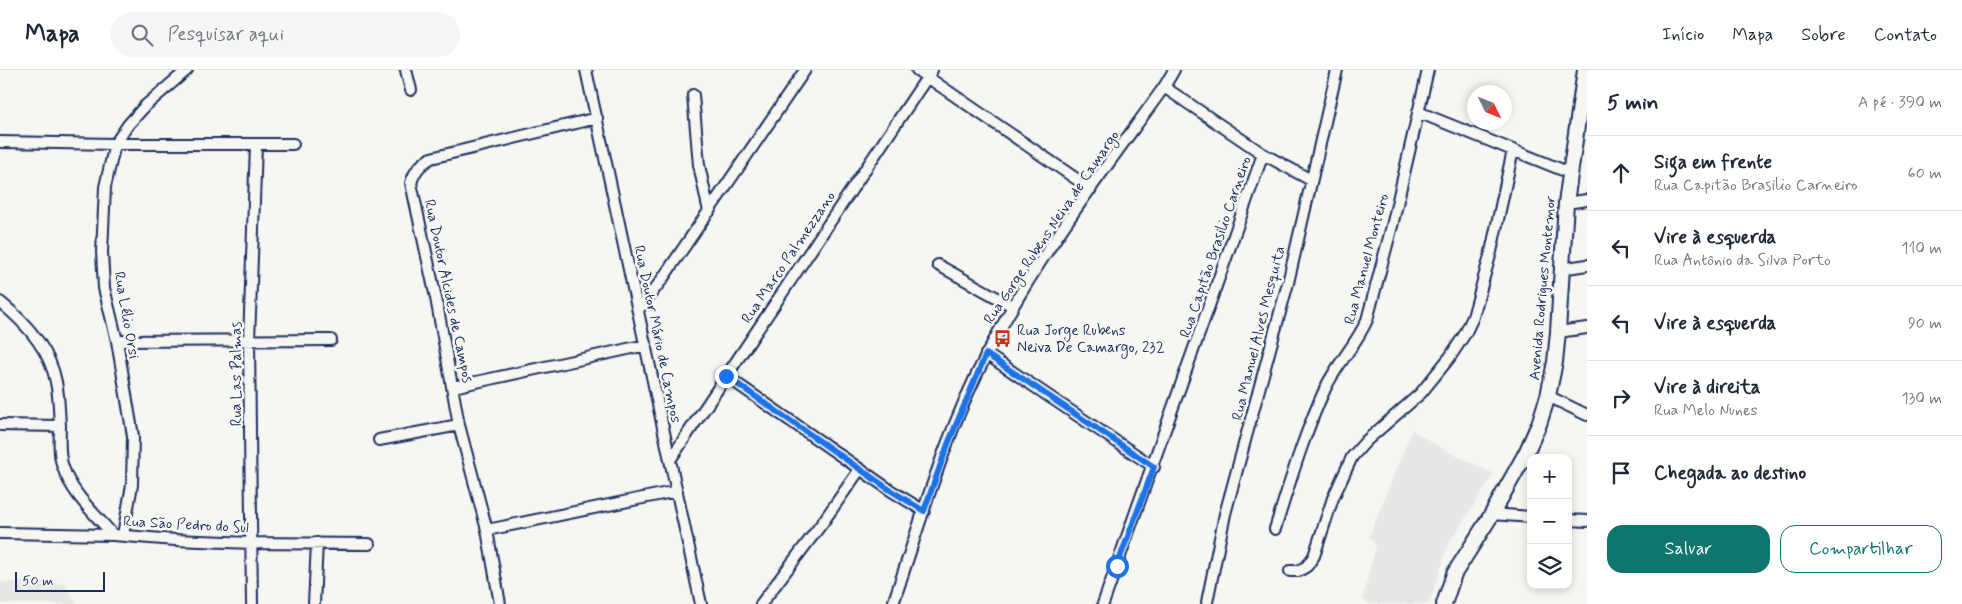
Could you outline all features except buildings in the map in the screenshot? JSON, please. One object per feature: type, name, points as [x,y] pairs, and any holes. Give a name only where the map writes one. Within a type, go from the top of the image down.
[{"type":"street","name":"Rua Lélio Orsi","points":[[118,535],[132,485],[132,436],[116,341],[104,288],[102,252],[105,186],[115,144],[128,125],[145,106],[187,70]]},
{"type":"street","points":[[406,70],[411,90]]},
{"type":"street","name":"Rua Doutor Mário de Campos","points":[[586,70],[598,118],[701,604]]},
{"type":"street","points":[[639,309],[709,212],[805,70]]},
{"type":"street","points":[[917,70],[929,73],[1091,189]]},
{"type":"street","name":"Rua Gorge Rubens Neiva de Camargo","points":[[893,604],[924,511],[952,436],[986,354],[1012,306],[1091,189],[1164,88],[1174,70]]},
{"type":"street","name":"Rua Manuel Alves Mesquita","points":[[1208,602],[1225,514],[1288,283],[1338,70]]},
{"type":"street","name":"Rua Manuel Monteiro","points":[[1275,529],[1306,435],[1326,387],[1367,320],[1392,226],[1428,70]]},
{"type":"street","name":"Avenida Rodrigues Montemor","points":[[1444,604],[1454,574],[1492,514],[1526,453],[1539,424],[1548,396],[1555,362],[1558,332],[1566,203],[1585,70]]},
{"type":"street","name":"Rua Marco Palmezzano","points":[[670,460],[929,73]]},
{"type":"street","points":[[1164,88],[1263,154],[1311,180]]},
{"type":"street","points":[[693,95],[699,166],[709,212]]},
{"type":"street","points":[[1418,112],[1570,173]]},
{"type":"street","name":"Rua Doutor Alcides de Campos","points":[[500,604],[487,530],[459,425],[436,298],[411,183],[414,172],[420,164],[431,158],[598,118]]},
{"type":"street","points":[[0,142],[293,144]]},
{"type":"street","name":"Rua Las Palmas","points":[[252,604],[250,340],[256,145]]},
{"type":"street","points":[[1290,571],[1299,571],[1307,566],[1314,556],[1333,498],[1352,457],[1366,441],[1421,393],[1450,357],[1465,334],[1473,317],[1491,252],[1512,150]]},
{"type":"street","name":"Rua Capitão Brasilio Carneiro","points":[[1104,604],[1154,467],[1263,154]]},
{"type":"street","points":[[1566,203],[1587,200]]},
{"type":"street","points":[[938,265],[1012,306]]},
{"type":"street","points":[[1561,269],[1587,265]]},
{"type":"street","points":[[0,302],[25,325],[51,363],[56,383],[61,459],[67,478],[118,535]]},
{"type":"street","points":[[1558,332],[1587,328]]},
{"type":"street","points":[[116,341],[330,340]]},
{"type":"street","points":[[453,387],[646,345]]},
{"type":"street","points":[[986,354],[1154,467]]},
{"type":"street","points":[[726,376],[924,511]]},
{"type":"street","points":[[1548,396],[1587,415]]},
{"type":"street","points":[[0,425],[60,426]]},
{"type":"street","points":[[379,440],[459,425]]},
{"type":"street","points":[[761,604],[823,522],[860,468]]},
{"type":"street","points":[[487,530],[677,491]]},
{"type":"street","points":[[1492,514],[1527,517]]},
{"type":"street","points":[[1572,520],[1587,521]]},
{"type":"street","name":"Rua São Pedro do Sul","points":[[0,532],[118,535],[175,540],[252,543],[369,544]]},
{"type":"street","points":[[314,604],[318,544]]},
{"type":"shaded area","points":[[1412,430],[1441,448],[1494,474],[1449,543],[1429,604],[1371,604],[1362,600],[1376,546],[1369,537]]},
{"type":"shaded area","points":[[0,582],[65,583],[77,604],[0,604]]},
{"type":"place","name":"Rua Jorge Rubens Neiva De Camargo, 232","points":[[1003,339]]},
{"type":"route","points":[[726,376],[792,420],[890,490],[924,511],[948,444],[986,354],[1154,467],[1117,566]]}]
